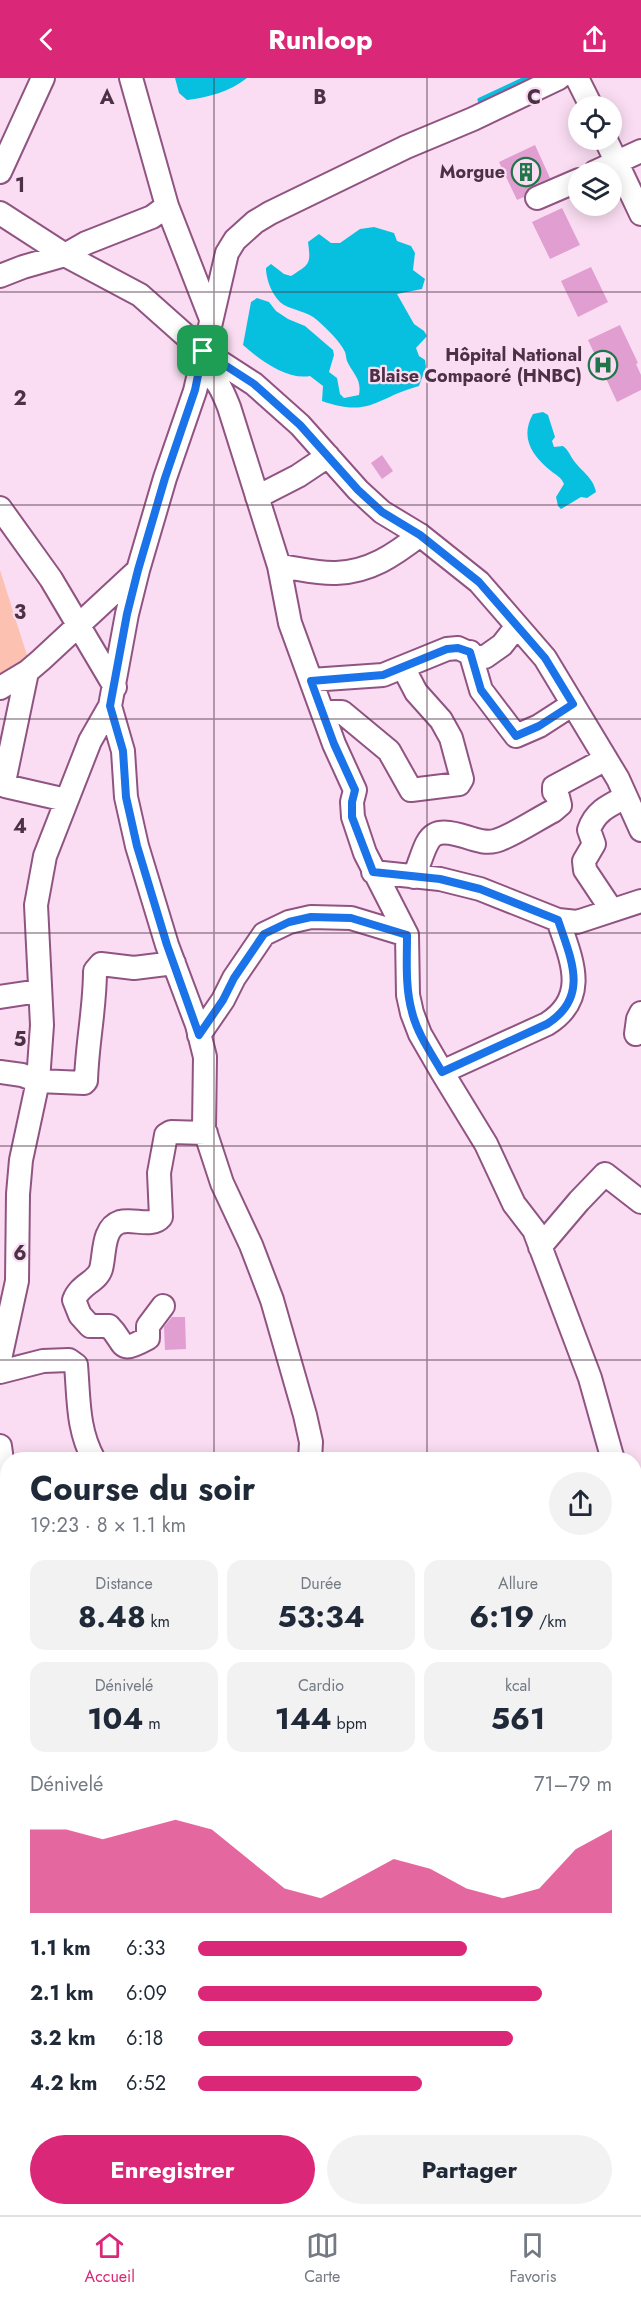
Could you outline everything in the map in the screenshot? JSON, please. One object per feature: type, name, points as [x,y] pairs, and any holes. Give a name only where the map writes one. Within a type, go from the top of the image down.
[{"type":"street","points":[[131,78],[167,206],[211,319]]},
{"type":"street","points":[[0,1359],[17,1281],[21,1160],[38,1081],[42,1025],[36,905],[45,856],[90,741],[113,696],[127,614],[138,570],[165,478],[195,390],[227,253],[235,240],[255,222],[322,186],[559,78]]},
{"type":"street","points":[[577,78],[586,96]]},
{"type":"street","points":[[0,172],[35,81]]},
{"type":"street","points":[[618,162],[641,151]]},
{"type":"street","points":[[622,175],[641,214]]},
{"type":"street","points":[[537,198],[568,185]]},
{"type":"street","points":[[0,276],[65,255],[96,238],[152,217],[167,206]]},
{"type":"street","points":[[0,213],[65,255],[140,295],[202,359],[220,384],[279,566],[290,623],[334,744],[355,790],[352,817],[373,872],[407,935],[408,995],[412,1013],[420,1034],[486,1144],[514,1204],[534,1230],[590,1378],[611,1452]]},
{"type":"street","points":[[202,359],[254,384],[300,425],[358,490],[382,512],[420,535],[479,582],[545,658],[606,759],[641,830]]},
{"type":"street","points":[[257,497],[298,476],[328,456]]},
{"type":"street","points":[[0,508],[80,624],[113,696],[123,751],[126,797],[137,846],[205,1057],[203,1120],[206,1133],[222,1183],[251,1245],[273,1300],[305,1415],[311,1442],[310,1452]]},
{"type":"street","points":[[0,531],[22,540]]},
{"type":"street","points":[[279,566],[335,574],[372,567],[393,556],[420,535]]},
{"type":"street","points":[[0,688],[27,672],[138,570]]},
{"type":"street","points":[[311,681],[383,675],[447,649],[458,648],[478,657],[491,655],[517,626]]},
{"type":"street","points":[[470,652],[481,690],[516,736],[539,726],[573,704]]},
{"type":"street","points":[[323,712],[342,712],[389,751],[411,790],[459,784],[462,779],[451,738],[441,720],[422,696],[416,692],[402,667]]},
{"type":"street","points":[[27,672],[5,786],[66,800]]},
{"type":"street","points":[[414,877],[426,844],[441,831],[450,831],[483,842],[496,841],[553,811],[560,805],[554,787],[606,759]]},
{"type":"street","points":[[611,909],[585,870],[584,861],[594,844],[589,830],[593,820],[601,810],[626,797]]},
{"type":"street","points":[[373,872],[440,879],[480,889],[558,920],[577,922],[641,901]]},
{"type":"street","points":[[199,1035],[264,934],[289,922],[311,917],[351,918],[407,935]]},
{"type":"street","points":[[442,1072],[547,1024],[560,1016],[568,1007],[574,988],[573,975],[571,958],[558,920]]},
{"type":"street","points":[[0,1072],[22,1074],[38,1081],[79,1084],[86,1081],[86,1057],[95,1003],[97,967],[101,964],[134,968],[174,963]]},
{"type":"street","points":[[0,997],[39,992]]},
{"type":"street","points":[[163,1306],[148,1326],[148,1338],[134,1345],[125,1346],[119,1343],[115,1332],[109,1326],[90,1326],[80,1315],[74,1300],[78,1290],[92,1281],[101,1271],[104,1249],[113,1227],[119,1222],[151,1222],[159,1221],[162,1217],[159,1173],[166,1135],[171,1132],[206,1133]]},
{"type":"street","points":[[540,1247],[605,1174],[641,1202]]},
{"type":"street","points":[[0,1372],[43,1361],[69,1360],[76,1365],[78,1412],[82,1434],[90,1452]]},
{"type":"shaded area","points":[[0,570],[31,668],[0,690]]},
{"type":"water","points":[[175,78],[247,78],[234,87],[218,93],[187,100],[179,93]]},
{"type":"water","points":[[374,227],[394,233],[397,241],[411,246],[415,253],[413,270],[425,279],[422,289],[397,294],[414,324],[427,336],[416,348],[419,356],[425,360],[426,367],[419,386],[363,407],[338,406],[322,401],[323,386],[310,376],[292,375],[274,368],[243,345],[251,302],[257,298],[269,302],[276,311],[305,326],[333,350],[334,355],[329,372],[337,378],[340,394],[344,398],[359,395],[358,381],[340,344],[313,317],[280,302],[271,288],[266,268],[271,264],[284,274],[291,276],[308,263],[308,242],[319,234],[331,243],[340,243],[360,229]]},
{"type":"water","points":[[543,412],[548,415],[555,437],[552,441],[554,447],[563,446],[566,449],[592,482],[596,492],[587,498],[581,497],[561,509],[556,497],[564,484],[538,459],[528,438],[529,422],[533,414]]},
{"type":"building","name":"Morgue","points":[[535,145],[550,178],[531,186],[526,190],[524,197],[517,200],[499,162]]},
{"type":"building","points":[[562,208],[580,245],[550,259],[532,222]]},
{"type":"building","points":[[591,267],[608,302],[578,317],[561,281]]},
{"type":"building","points":[[620,325],[638,363],[636,364],[641,375],[641,390],[617,402],[588,340]]},
{"type":"building","points":[[382,455],[393,471],[382,479],[371,463]]},
{"type":"building","points":[[172,1317],[185,1317],[186,1349],[165,1350],[164,1327]]},
{"type":"waterway","points":[[480,100],[527,78]]},
{"type":"place","name":"Morgue","points":[[526,172]]},
{"type":"place","name":"Hôpital National Blaise Compaoré (HNBC)","points":[[603,365]]},
{"type":"route","points":[[203,351],[254,384],[300,425],[358,490],[382,512],[420,535],[479,582],[545,658],[573,704],[517,737],[481,690],[470,652],[458,648],[447,649],[383,675],[311,681],[334,744],[355,790],[352,817],[373,872],[440,879],[480,889],[558,920],[571,958],[574,988],[568,1007],[560,1016],[442,1072],[420,1034],[412,1013],[408,995],[407,935],[351,918],[311,917],[289,922],[264,934],[199,1035],[167,945],[137,846],[126,797],[123,751],[110,706],[127,614],[138,570],[165,478],[195,390],[203,351]]}]
